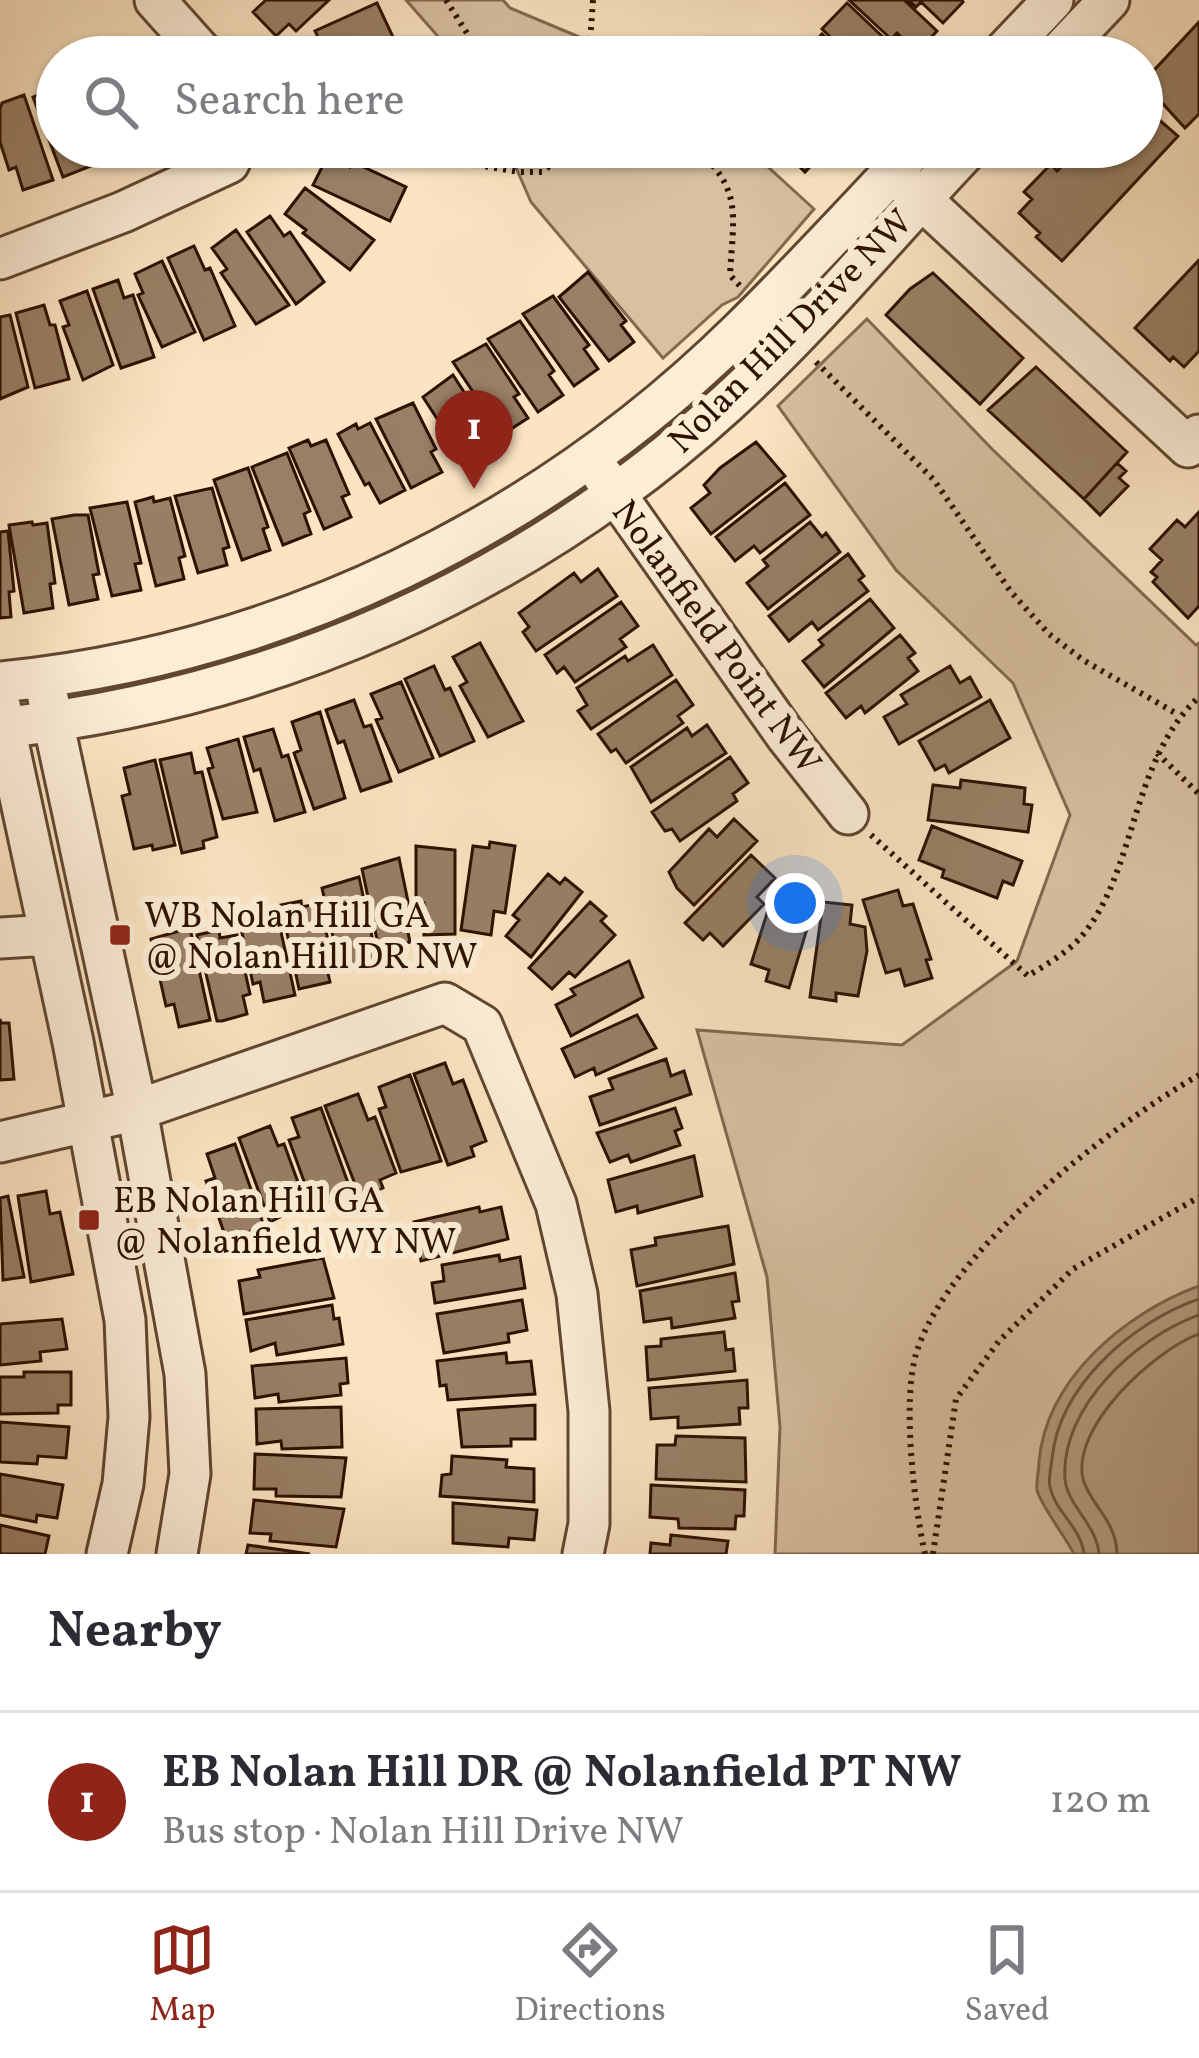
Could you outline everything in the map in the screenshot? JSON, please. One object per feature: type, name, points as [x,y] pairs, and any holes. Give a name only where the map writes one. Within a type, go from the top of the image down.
[{"type":"street","points":[[155,0],[187,36]]},
{"type":"street","points":[[1019,36],[1053,0]]},
{"type":"street","points":[[1075,36],[1108,0]]},
{"type":"street","points":[[0,259],[123,212],[218,168]]},
{"type":"street","name":"Nolan Hill Drive NW","points":[[910,173],[1188,447],[1199,435]]},
{"type":"street","name":"Nolan Hill Drive NW","points":[[0,682],[183,650],[343,595],[500,518],[588,459],[738,333],[910,173]]},
{"type":"street","name":"Nolan Hill Drive NW","points":[[1,720],[51,722],[255,674],[410,618],[474,585],[617,494],[727,403],[910,173]]},
{"type":"street","name":"Nolanfield Point NW","points":[[588,459],[848,814]]},
{"type":"street","points":[[44,677],[137,1110],[185,1373],[190,1474],[177,1554]]},
{"type":"street","points":[[1,720],[50,935],[124,1320],[128,1417],[123,1484],[107,1554]]},
{"type":"street","points":[[0,938],[50,935]]},
{"type":"street","points":[[0,1142],[137,1110],[445,1003],[482,1025],[556,1204],[577,1294],[589,1411],[589,1524],[583,1554]]},
{"type":"path","points":[[446,0],[469,36]]},
{"type":"path","points":[[591,36],[592,0]]},
{"type":"path","points":[[496,168],[543,172],[547,168]]},
{"type":"path","points":[[714,168],[727,181],[735,212],[730,275],[750,297]]},
{"type":"path","points":[[810,355],[934,480],[1011,592],[1048,634],[1083,660],[1179,715]]},
{"type":"path","points":[[848,814],[1028,976],[1080,938],[1105,897],[1157,753],[1179,715],[1199,697]]},
{"type":"path","points":[[1157,753],[1199,794]]},
{"type":"path","points":[[929,1554],[919,1525],[911,1381],[916,1353],[930,1322],[978,1255],[1073,1161],[1199,1075]]},
{"type":"path","points":[[929,1554],[956,1399],[999,1341],[1073,1269],[1199,1197]]},
{"type":"shaded area","points":[[406,0],[503,0],[510,8],[577,36],[438,36]]},
{"type":"shaded area","points":[[516,168],[769,168],[814,209],[738,297],[722,305],[663,358],[531,202]]},
{"type":"shaded area","points":[[867,319],[992,449],[1199,643],[1199,1554],[775,1554],[780,1427],[767,1277],[697,1030],[902,1045],[1017,961],[1070,815],[1013,683],[896,570],[778,406]]},
{"type":"water","points":[[1199,1286],[1199,1554],[1074,1554],[1037,1490],[1045,1432],[1057,1403],[1073,1377],[1118,1332],[1144,1313]]},
{"type":"building","points":[[266,0],[329,0],[296,31],[289,24],[276,36],[253,12]]},
{"type":"building","points":[[849,0],[904,0],[937,31],[932,36],[888,36]]},
{"type":"building","points":[[908,0],[963,2],[943,23],[921,2],[916,7]]},
{"type":"building","points":[[377,3],[393,36],[318,36],[315,31]]},
{"type":"building","points":[[847,3],[882,36],[829,36],[822,29]]},
{"type":"building","points":[[1199,22],[1199,114],[1185,128],[1163,104],[1163,61]]},
{"type":"building","points":[[24,95],[36,130],[36,168],[49,168],[53,180],[23,190],[16,167],[9,170],[0,142],[2,103]]},
{"type":"building","points":[[1163,123],[1178,136],[1163,152]]},
{"type":"building","points":[[60,168],[86,168],[63,177]]},
{"type":"building","points":[[322,168],[366,168],[406,187],[390,221],[313,185]]},
{"type":"building","points":[[1047,168],[1148,168],[1062,261],[1019,213],[1032,199],[1024,192]]},
{"type":"building","points":[[305,188],[374,240],[350,270],[285,214]]},
{"type":"building","points":[[270,216],[284,236],[290,232],[324,282],[296,304],[247,232]]},
{"type":"building","points":[[236,230],[289,305],[256,324],[221,273],[227,269],[212,248]]},
{"type":"building","points":[[194,246],[205,270],[210,268],[235,326],[204,340],[168,258]]},
{"type":"building","points":[[1199,260],[1199,351],[1184,367],[1173,357],[1170,361],[1135,328]]},
{"type":"building","points":[[162,261],[195,332],[162,347],[138,295],[143,293],[135,274]]},
{"type":"building","points":[[588,272],[626,321],[621,325],[634,342],[609,361],[559,297]]},
{"type":"building","points":[[933,273],[1023,358],[980,404],[886,315]]},
{"type":"building","points":[[118,280],[124,298],[133,295],[154,357],[121,368],[93,289]]},
{"type":"building","points":[[87,291],[113,365],[83,380],[63,327],[69,325],[60,301]]},
{"type":"building","points":[[553,296],[589,345],[584,349],[598,369],[574,386],[523,314]]},
{"type":"building","points":[[44,305],[50,325],[55,325],[69,379],[35,388],[16,313]]},
{"type":"building","points":[[10,315],[28,387],[0,399],[0,317]]},
{"type":"building","points":[[520,321],[554,371],[549,375],[563,395],[538,412],[488,339]]},
{"type":"building","points":[[486,344],[519,394],[514,397],[528,418],[502,435],[453,362]]},
{"type":"building","points":[[1036,367],[1127,452],[1084,499],[988,410]]},
{"type":"building","points":[[453,375],[495,440],[469,456],[453,430],[447,434],[423,397]]},
{"type":"building","points":[[413,403],[442,472],[411,488],[376,419]]},
{"type":"building","points":[[370,423],[405,490],[380,503],[338,434],[356,424],[358,429]]},
{"type":"building","points":[[308,440],[311,446],[326,440],[349,494],[342,497],[351,517],[324,529],[289,448]]},
{"type":"building","points":[[756,442],[785,476],[711,534],[691,508],[710,493],[704,485],[720,468]]},
{"type":"building","points":[[287,453],[310,511],[304,514],[311,534],[283,545],[252,467]]},
{"type":"building","points":[[1117,463],[1126,471],[1119,478],[1128,486],[1100,515],[1084,499]]},
{"type":"building","points":[[248,468],[268,527],[263,529],[270,550],[242,560],[214,480]]},
{"type":"building","points":[[785,483],[810,515],[760,553],[754,546],[735,561],[716,537]]},
{"type":"building","points":[[212,488],[229,547],[223,549],[227,565],[198,573],[175,496]]},
{"type":"building","points":[[153,497],[154,502],[170,498],[185,556],[179,558],[184,579],[156,586],[135,502]]},
{"type":"building","points":[[127,502],[141,563],[135,564],[141,590],[112,596],[90,508]]},
{"type":"building","points":[[1199,512],[1199,606],[1188,618],[1153,582],[1157,577],[1151,572],[1162,560],[1150,549],[1177,520],[1185,527]]},
{"type":"building","points":[[88,515],[99,574],[93,575],[98,599],[69,605],[52,519]]},
{"type":"building","points":[[810,522],[840,552],[768,609],[747,583],[768,566],[763,560]]},
{"type":"building","points":[[47,523],[55,583],[50,584],[53,608],[24,613],[9,525]]},
{"type":"building","points":[[8,531],[14,591],[9,592],[11,617],[0,618],[0,532]]},
{"type":"building","points":[[848,554],[864,576],[859,580],[868,591],[818,630],[812,622],[789,641],[769,616]]},
{"type":"building","points":[[598,569],[617,596],[536,651],[523,632],[529,627],[519,613],[574,573],[581,582]]},
{"type":"building","points":[[870,599],[894,628],[824,687],[803,661],[823,645],[819,640]]},
{"type":"building","points":[[621,602],[638,626],[620,639],[626,647],[575,682],[564,667],[557,673],[545,655]]},
{"type":"building","points":[[900,635],[915,653],[908,658],[918,671],[865,713],[861,706],[846,718],[826,693]]},
{"type":"building","points":[[480,643],[523,721],[488,737],[460,686],[467,682],[453,657]]},
{"type":"building","points":[[653,645],[672,675],[591,729],[578,711],[587,705],[577,688],[625,656],[628,661]]},
{"type":"building","points":[[434,666],[445,690],[450,688],[474,741],[440,756],[405,679]]},
{"type":"building","points":[[950,666],[960,683],[970,677],[981,697],[899,744],[884,717],[907,704],[901,695]]},
{"type":"building","points":[[676,680],[693,705],[678,716],[683,723],[626,763],[616,749],[611,752],[598,734]]},
{"type":"building","points":[[401,682],[433,758],[399,772],[376,720],[382,718],[371,694]]},
{"type":"building","points":[[354,700],[364,727],[371,725],[391,781],[361,791],[344,741],[338,743],[326,710]]},
{"type":"building","points":[[990,700],[1010,738],[949,773],[945,765],[935,770],[919,741]]},
{"type":"building","points":[[320,712],[345,798],[314,809],[294,753],[301,750],[292,722]]},
{"type":"building","points":[[707,725],[726,753],[651,802],[631,767],[687,728],[692,736]]},
{"type":"building","points":[[273,729],[282,757],[288,755],[305,812],[275,821],[260,769],[254,771],[244,737]]},
{"type":"building","points":[[238,739],[257,812],[223,819],[208,769],[213,767],[207,748]]},
{"type":"building","points":[[191,753],[195,773],[202,772],[217,837],[203,841],[204,848],[182,853],[160,760]]},
{"type":"building","points":[[730,757],[748,783],[733,794],[737,801],[680,841],[672,829],[665,831],[652,812]]},
{"type":"building","points":[[155,760],[175,845],[134,849],[122,796],[130,794],[124,768]]},
{"type":"building","points":[[961,780],[1025,788],[1024,804],[1032,805],[1028,832],[928,820],[933,785],[960,788]]},
{"type":"building","points":[[734,819],[757,841],[694,905],[669,872],[709,829],[717,837]]},
{"type":"building","points":[[932,826],[1022,861],[1013,885],[1003,881],[997,898],[942,877],[944,870],[919,860]]},
{"type":"building","points":[[490,842],[515,846],[505,913],[494,911],[491,935],[461,930],[473,846],[489,848]]},
{"type":"building","points":[[416,846],[455,850],[455,934],[424,935],[424,903],[416,903]]},
{"type":"building","points":[[751,855],[775,878],[757,897],[764,904],[723,946],[710,933],[703,940],[685,923]]},
{"type":"building","points":[[399,858],[412,921],[406,922],[410,942],[379,949],[362,869]]},
{"type":"building","points":[[548,874],[560,884],[565,878],[582,892],[531,957],[506,936],[519,920],[513,915]]},
{"type":"building","points":[[359,877],[378,964],[347,971],[344,954],[337,955],[322,888]]},
{"type":"building","points":[[787,887],[817,896],[789,988],[766,981],[769,970],[751,964],[769,907],[780,910]]},
{"type":"building","points":[[898,890],[903,906],[913,904],[931,959],[926,960],[932,978],[905,986],[900,969],[886,973],[863,900]]},
{"type":"building","points":[[301,901],[302,907],[320,903],[332,959],[325,960],[330,982],[299,989],[281,905]]},
{"type":"building","points":[[590,902],[606,916],[601,921],[615,935],[575,977],[569,972],[552,989],[529,968]]},
{"type":"building","points":[[823,902],[852,905],[850,924],[865,927],[867,951],[858,996],[836,993],[836,1001],[810,997]]},
{"type":"building","points":[[262,914],[263,918],[277,914],[295,995],[264,1002],[260,982],[253,984],[239,919]]},
{"type":"building","points":[[190,928],[210,1020],[179,1027],[174,1004],[166,1006],[151,939]]},
{"type":"building","points":[[219,930],[220,938],[237,935],[250,994],[243,996],[247,1014],[222,1021],[217,1021],[197,935]]},
{"type":"building","points":[[629,961],[643,997],[571,1036],[556,1005],[575,995],[571,989]]},
{"type":"building","points":[[637,1015],[656,1048],[596,1075],[594,1068],[575,1077],[562,1049]]},
{"type":"building","points":[[0,1019],[9,1023],[14,1079],[0,1080]]},
{"type":"building","points":[[666,1059],[671,1076],[684,1071],[691,1094],[600,1125],[590,1097],[613,1089],[609,1079]]},
{"type":"building","points":[[445,1063],[453,1084],[463,1080],[486,1141],[471,1147],[474,1156],[448,1165],[414,1074]]},
{"type":"building","points":[[410,1075],[441,1161],[401,1172],[379,1109],[386,1107],[379,1087]]},
{"type":"building","points":[[358,1094],[368,1120],[375,1117],[396,1173],[380,1180],[383,1188],[360,1197],[325,1106]]},
{"type":"building","points":[[321,1108],[352,1194],[313,1206],[289,1140],[299,1137],[292,1118]]},
{"type":"building","points":[[675,1108],[682,1128],[675,1131],[680,1145],[631,1162],[628,1155],[610,1162],[597,1133]]},
{"type":"building","points":[[270,1126],[278,1146],[284,1144],[306,1204],[270,1222],[239,1138]]},
{"type":"building","points":[[235,1144],[264,1226],[228,1244],[206,1181],[215,1178],[207,1154]]},
{"type":"building","points":[[694,1156],[702,1196],[638,1213],[637,1206],[616,1212],[608,1180]]},
{"type":"building","points":[[46,1191],[50,1214],[60,1212],[73,1274],[31,1282],[18,1196]]},
{"type":"building","points":[[8,1196],[24,1277],[3,1280],[0,1198]]},
{"type":"building","points":[[479,1207],[480,1212],[501,1207],[508,1239],[421,1261],[414,1222]]},
{"type":"building","points":[[728,1226],[734,1264],[637,1286],[631,1250],[656,1245],[655,1238]]},
{"type":"building","points":[[499,1255],[500,1261],[520,1257],[525,1288],[435,1303],[432,1283],[444,1281],[442,1265]]},
{"type":"building","points":[[323,1258],[334,1298],[244,1314],[239,1281],[260,1277],[258,1270]]},
{"type":"building","points":[[735,1273],[739,1301],[732,1302],[735,1318],[672,1328],[671,1318],[644,1322],[640,1291]]},
{"type":"building","points":[[522,1300],[527,1330],[508,1334],[509,1342],[444,1353],[437,1314]]},
{"type":"building","points":[[332,1305],[343,1344],[277,1355],[275,1343],[251,1351],[246,1320]]},
{"type":"building","points":[[62,1319],[67,1349],[40,1352],[41,1361],[0,1365],[0,1324]]},
{"type":"building","points":[[724,1332],[726,1350],[733,1349],[735,1371],[648,1380],[646,1347],[661,1346],[661,1339]]},
{"type":"building","points":[[506,1353],[507,1363],[531,1361],[535,1394],[448,1400],[446,1385],[440,1386],[437,1361]]},
{"type":"building","points":[[346,1358],[348,1383],[340,1384],[341,1395],[279,1402],[278,1394],[255,1398],[252,1366]]},
{"type":"building","points":[[24,1372],[71,1372],[71,1405],[58,1405],[58,1413],[0,1414],[0,1377],[24,1377]]},
{"type":"building","points":[[747,1380],[748,1408],[739,1408],[740,1424],[678,1428],[678,1417],[651,1419],[649,1388]]},
{"type":"building","points":[[535,1405],[535,1439],[511,1439],[511,1446],[462,1447],[458,1410]]},
{"type":"building","points":[[341,1407],[342,1447],[282,1449],[281,1441],[257,1444],[256,1409]]},
{"type":"building","points":[[0,1422],[69,1427],[66,1458],[38,1456],[37,1464],[0,1462]]},
{"type":"building","points":[[676,1436],[745,1438],[746,1482],[656,1479],[657,1445],[675,1445]]},
{"type":"building","points":[[255,1454],[346,1458],[341,1497],[276,1496],[276,1489],[254,1489]]},
{"type":"building","points":[[452,1456],[507,1460],[506,1467],[534,1469],[534,1502],[440,1496],[442,1475],[451,1474]]},
{"type":"building","points":[[0,1474],[63,1485],[57,1518],[37,1515],[36,1522],[0,1515]]},
{"type":"building","points":[[651,1485],[745,1490],[744,1516],[736,1516],[735,1529],[679,1528],[678,1519],[650,1517]]},
{"type":"building","points":[[254,1500],[344,1509],[336,1547],[270,1541],[271,1534],[250,1533]]},
{"type":"building","points":[[453,1503],[537,1510],[534,1540],[509,1538],[508,1547],[453,1543]]},
{"type":"building","points":[[0,1525],[49,1536],[45,1554],[0,1554]]},
{"type":"building","points":[[671,1535],[728,1541],[726,1554],[650,1554],[651,1543],[670,1545]]},
{"type":"building","points":[[248,1545],[310,1554],[246,1554]]},
{"type":"place","name":"EB Nolan Hill DR @ Nolanfield PT NW","points":[[474,489]]},
{"type":"place","name":"WB Nolan Hill GA @ Nolan Hill DR NW","points":[[120,935]]},
{"type":"place","name":"EB Nolan Hill GA @ Nolanfield WY NW","points":[[89,1220]]}]
